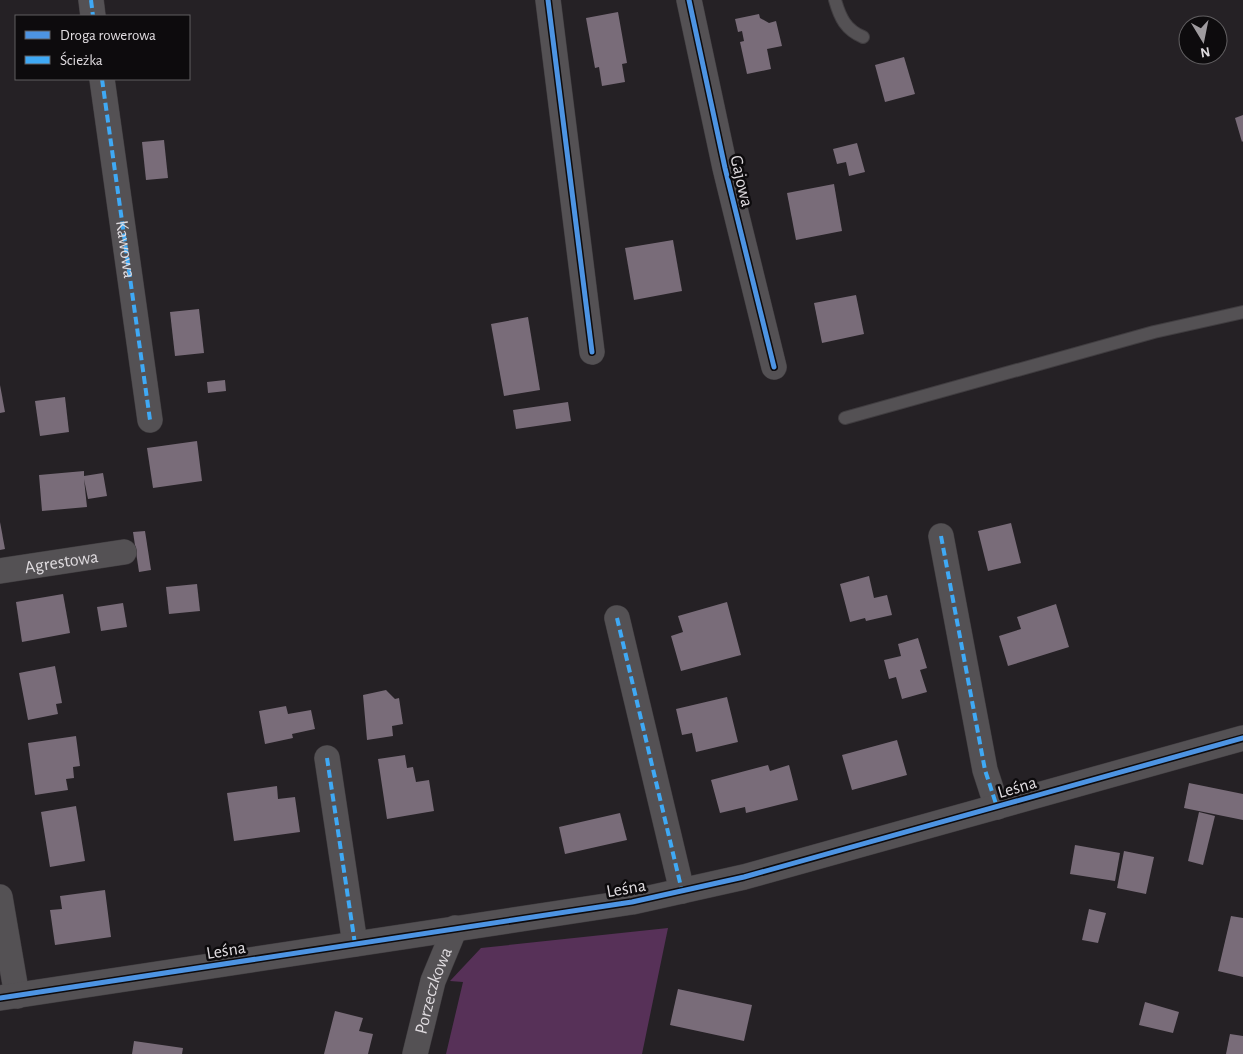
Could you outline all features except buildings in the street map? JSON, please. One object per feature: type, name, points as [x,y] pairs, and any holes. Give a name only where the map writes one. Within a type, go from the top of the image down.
[{"type":"street","points":[[91,0],[93,15]]},
{"type":"street","points":[[548,0],[592,352]]},
{"type":"street","name":"Gajowa","points":[[689,0],[725,168],[774,367]]},
{"type":"street","name":"Kawowa","points":[[102,80],[150,420]]},
{"type":"street","points":[[941,536],[985,770],[997,806]]},
{"type":"street","name":"Agrestowa","points":[[0,571],[124,552]]},
{"type":"street","points":[[617,618],[682,891]]},
{"type":"street","name":"Leśna","points":[[9,997],[632,902],[744,877],[1243,738]]},
{"type":"street","points":[[327,758],[355,944]]},
{"type":"street","points":[[0,897],[9,997]]},
{"type":"street","name":"Porzeczkowa","points":[[415,1054],[433,981],[455,928]]},
{"type":"lane","points":[[835,0],[850,32],[864,37]]},
{"type":"lane","points":[[845,418],[1154,332],[1243,312]]},
{"type":"shaded area","points":[[668,928],[642,1054],[446,1054],[463,982],[450,981],[481,948]]},
{"type":"marked path","points":[[91,0],[93,15]]},
{"type":"marked path","points":[[102,80],[150,420]]},
{"type":"marked path","points":[[941,536],[985,770],[997,807]]},
{"type":"marked path","points":[[617,618],[682,891]]},
{"type":"marked path","points":[[327,758],[355,944]]},
{"type":"cycle path","points":[[548,0],[592,352]]},
{"type":"cycle path","points":[[689,0],[725,168],[774,367]]},
{"type":"cycle path","points":[[0,998],[632,902],[744,877],[1243,738]]}]
